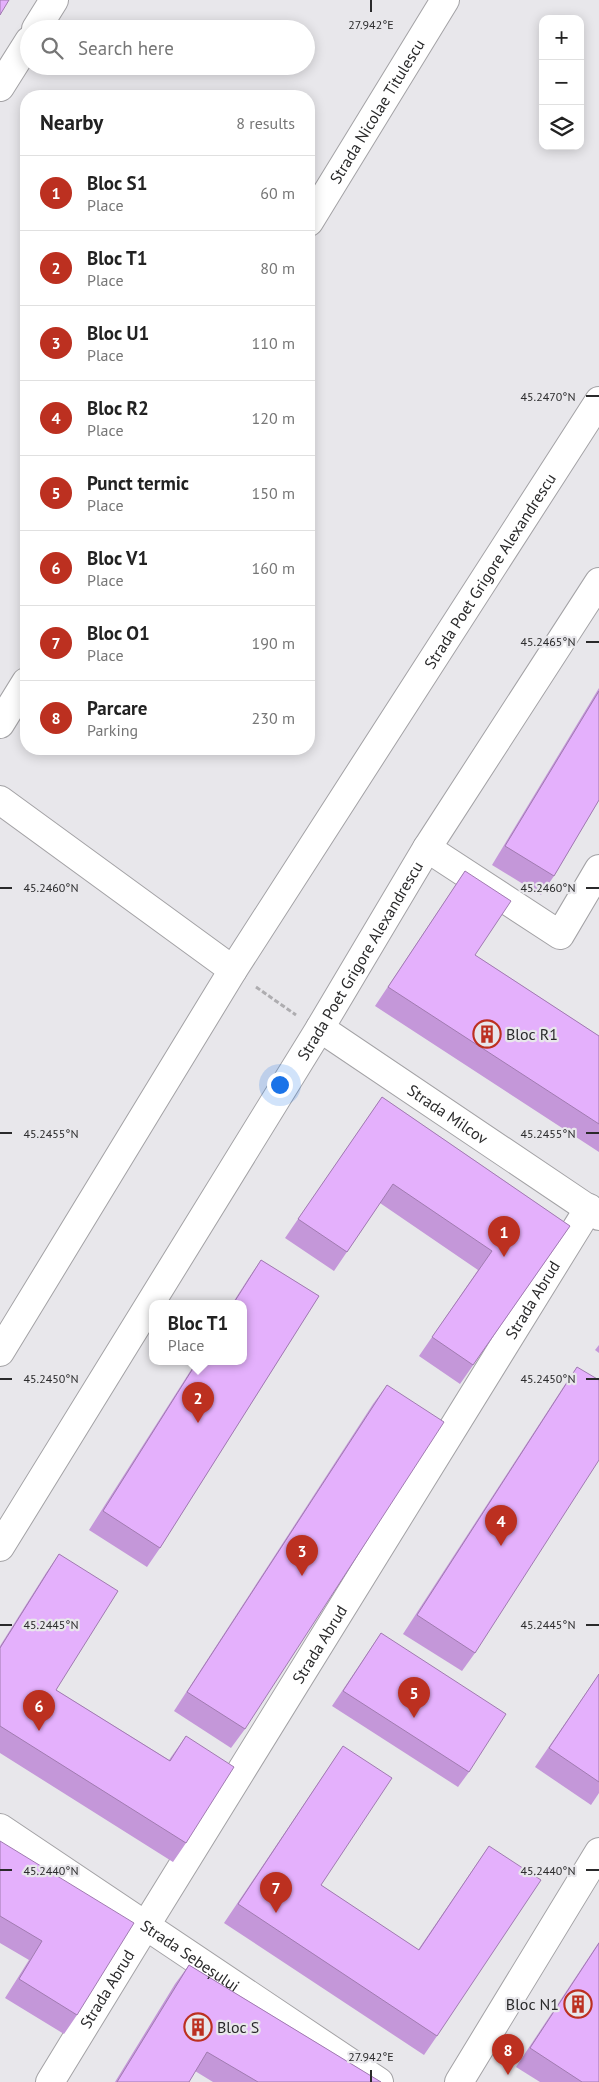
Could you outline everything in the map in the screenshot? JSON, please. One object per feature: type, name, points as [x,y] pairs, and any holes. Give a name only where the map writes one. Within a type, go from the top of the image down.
[{"type":"street","points":[[42,20],[54,0]]},
{"type":"street","name":"Strada Nicolae Titulescu","points":[[315,212],[446,0]]},
{"type":"street","points":[[0,87],[20,55]]},
{"type":"street","name":"Strada Poet Grigore Alexandrescu","points":[[0,1352],[233,970],[599,401]]},
{"type":"street","name":"Strada Poet Grigore Alexandrescu","points":[[152,1300],[320,1028],[427,848],[599,582]]},
{"type":"street","points":[[0,724],[20,692]]},
{"type":"street","points":[[0,800],[233,970]]},
{"type":"street","points":[[427,848],[560,935],[599,869]]},
{"type":"street","name":"Strada Milcov","points":[[320,1028],[594,1212]]},
{"type":"street","name":"Strada Abrud","points":[[50,2082],[146,1924],[594,1212]]},
{"type":"street","name":"Strada Poet Grigore Alexandrescu","points":[[0,1547],[149,1305]]},
{"type":"street","name":"Strada Sebeșului","points":[[0,1828],[146,1924],[379,2082]]},
{"type":"street","points":[[459,2082],[599,1852]]},
{"type":"path","points":[[233,970],[288,1010],[320,1028]]},
{"type":"building","points":[[0,0],[9,0],[0,15]]},
{"type":"building","points":[[599,691],[599,800],[554,876],[505,846]]},
{"type":"building","name":"Bloc R1","points":[[465,871],[511,901],[475,955],[599,1036],[599,1124],[388,987]]},
{"type":"building","points":[[382,1097],[570,1226],[473,1365],[432,1337],[492,1251],[393,1184],[347,1252],[298,1219]]},
{"type":"building","points":[[261,1260],[319,1296],[160,1548],[103,1511],[195,1365],[247,1365],[247,1300],[236,1300]]},
{"type":"building","points":[[577,1367],[599,1380],[599,1460],[475,1653],[417,1615]]},
{"type":"building","points":[[387,1385],[444,1422],[245,1729],[187,1692]]},
{"type":"building","points":[[59,1554],[118,1591],[56,1690],[170,1761],[186,1736],[234,1767],[186,1843],[0,1726],[0,1648]]},
{"type":"building","points":[[381,1633],[506,1714],[469,1772],[343,1691]]},
{"type":"building","points":[[599,1674],[599,1782],[549,1748]]},
{"type":"building","points":[[343,1746],[392,1778],[321,1885],[419,1950],[489,1846],[541,1880],[437,2036],[238,1904]]},
{"type":"building","points":[[0,1841],[134,1923],[77,2015],[19,1979],[42,1941],[0,1916]]},
{"type":"building","name":"Bloc N1","points":[[599,1943],[599,2082],[582,2082],[530,2048]]},
{"type":"building","name":"Bloc S","points":[[189,1965],[381,2082],[258,2082],[207,2052],[189,2082],[117,2082]]},
{"type":"place","name":"Bloc R1","points":[[487,1034]]},
{"type":"place","name":"Bloc S1","points":[[504,1257]]},
{"type":"place","name":"Bloc T1","points":[[198,1423]]},
{"type":"place","name":"Bloc R2","points":[[501,1546]]},
{"type":"place","name":"Bloc U1","points":[[302,1576]]},
{"type":"place","name":"Punct termic","points":[[414,1718]]},
{"type":"place","name":"Bloc V1","points":[[39,1731]]},
{"type":"place","name":"Bloc O1","points":[[276,1913]]},
{"type":"place","name":"Bloc N1","points":[[578,2004]]},
{"type":"place","name":"Bloc S","points":[[198,2027]]},
{"type":"place","name":"Parcare","points":[[508,2075]]}]
